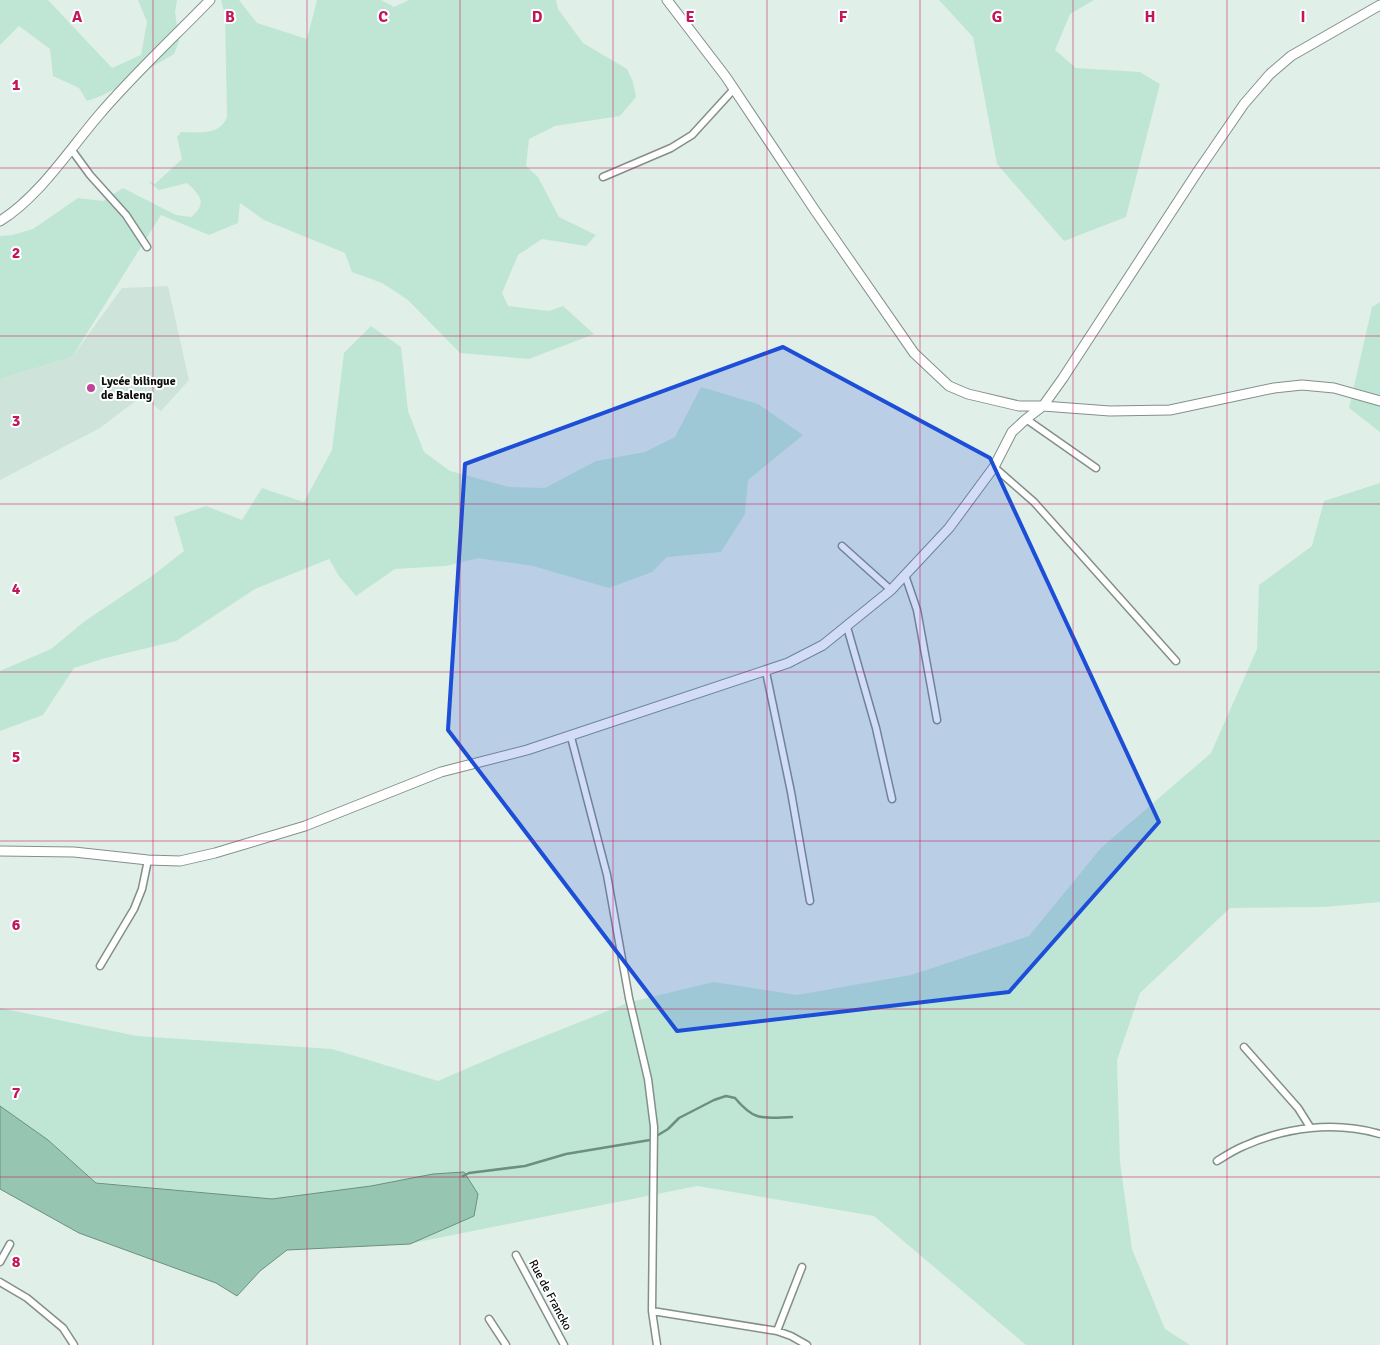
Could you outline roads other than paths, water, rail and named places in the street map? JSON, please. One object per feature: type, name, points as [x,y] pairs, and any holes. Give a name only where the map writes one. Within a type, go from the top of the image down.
[{"type":"street","points":[[0,221],[11,214],[40,186],[125,87],[210,0]]},
{"type":"street","points":[[667,0],[734,89],[814,209],[914,353],[949,386],[968,394],[1019,406],[1110,411],[1170,410],[1274,388],[1302,385],[1334,388],[1380,402]]},
{"type":"street","points":[[0,851],[74,852],[148,860],[180,861],[215,853],[305,826],[441,772],[571,737],[734,680],[766,672],[823,645],[890,590],[949,528],[994,467],[1012,432],[1026,418],[1043,406],[1198,171],[1244,104],[1270,74],[1291,56],[1380,5]]},
{"type":"street","points":[[603,177],[671,148],[692,135],[734,89]]},
{"type":"street","points":[[71,149],[90,175],[126,215],[148,247]]},
{"type":"street","points":[[1026,418],[1096,468]]},
{"type":"street","points":[[994,467],[1034,502],[1176,661]]},
{"type":"street","points":[[842,546],[890,590]]},
{"type":"street","points":[[905,575],[917,610],[937,720]]},
{"type":"street","points":[[847,627],[876,728],[892,799]]},
{"type":"street","points":[[766,672],[810,901]]},
{"type":"street","points":[[571,737],[607,875],[627,990],[648,1079],[654,1127],[652,1311],[656,1345]]},
{"type":"street","points":[[100,966],[134,909],[142,889],[148,860]]},
{"type":"street","points":[[1244,1048],[1292,1102],[1310,1128]]},
{"type":"street","points":[[1216,1161],[1243,1146],[1277,1134],[1310,1128],[1348,1127],[1380,1134]]},
{"type":"street","points":[[0,1262],[10,1244]]},
{"type":"street","name":"Rue de Francko","points":[[516,1255],[564,1345]]},
{"type":"street","points":[[776,1331],[802,1267]]},
{"type":"street","points":[[0,1282],[27,1298],[63,1328],[74,1345]]},
{"type":"street","points":[[652,1311],[776,1331],[791,1336],[807,1345]]},
{"type":"street","points":[[489,1319],[506,1345]]},
{"type":"waterway","points":[[463,1176],[469,1173],[525,1166],[566,1154],[650,1140],[668,1129],[679,1118],[726,1096],[735,1098],[748,1111],[760,1117],[792,1117]]},
{"type":"place","name":"Lycée bilingue de Baleng","points":[[91,388]]}]
